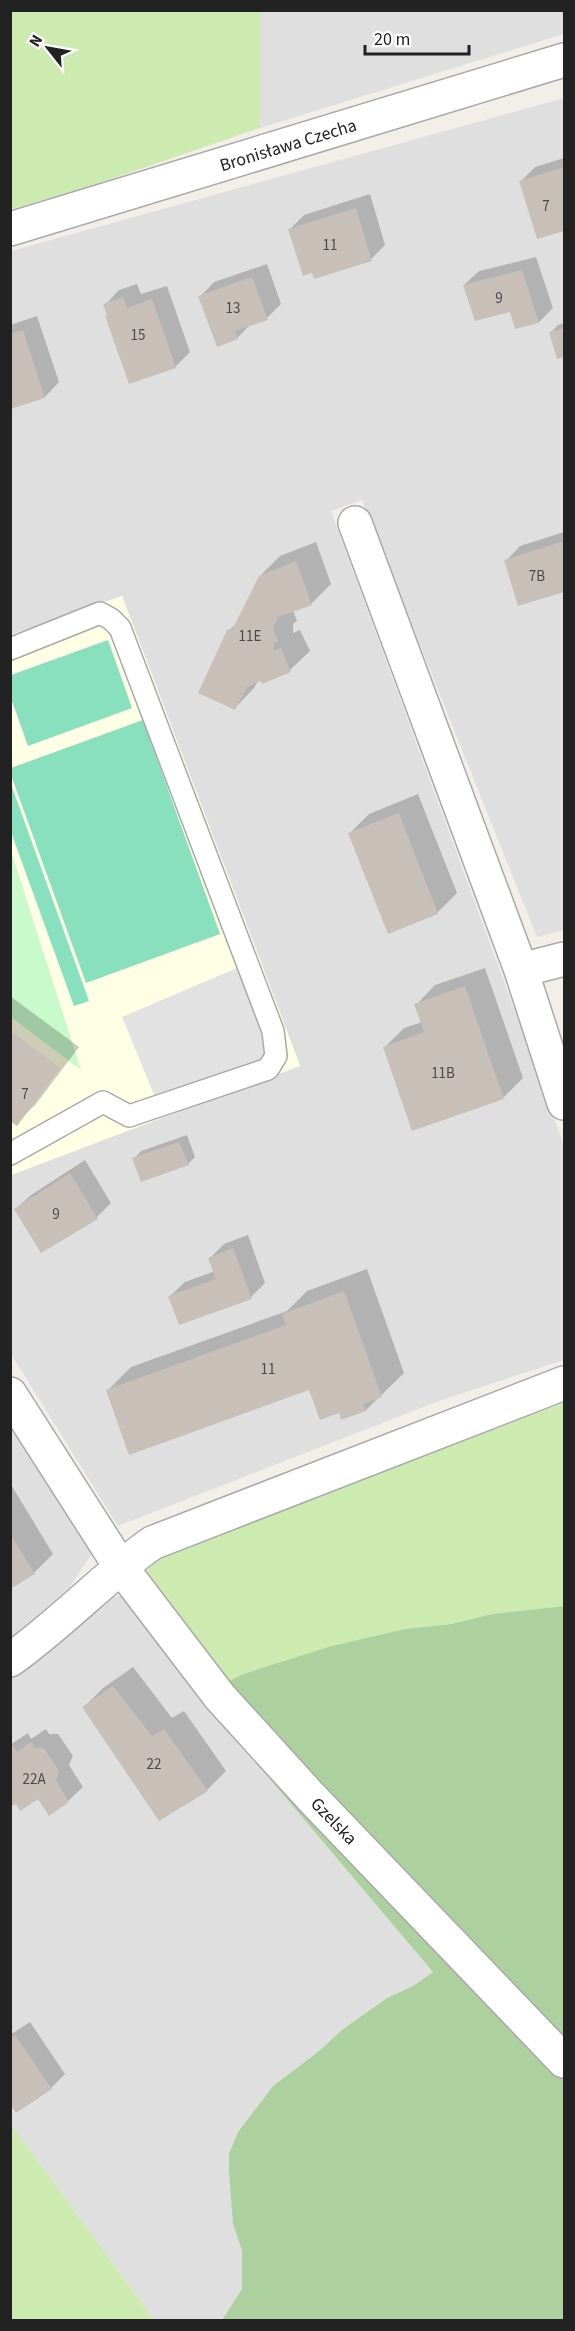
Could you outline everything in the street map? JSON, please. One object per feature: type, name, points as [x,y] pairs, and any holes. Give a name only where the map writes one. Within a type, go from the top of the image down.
[{"type":"street","name":"Bronisława Czecha","points":[[10,229],[564,60]]},
{"type":"street","points":[[355,523],[521,970],[564,1103]]},
{"type":"street","points":[[521,970],[564,959]]},
{"type":"street","points":[[10,1660],[42,1637],[120,1566],[152,1543],[564,1383]]},
{"type":"street","name":"Gzelska","points":[[10,1394],[120,1566],[220,1697],[310,1796],[564,2061]]},
{"type":"lane","points":[[10,648],[100,613],[120,628],[273,1031],[276,1056],[268,1069],[129,1116],[102,1102],[10,1154]]},
{"type":"shaded area","points":[[260,11],[564,11],[564,34],[260,128]]},
{"type":"shaded area","points":[[564,98],[564,930],[537,937],[362,500],[331,511],[564,1145],[564,1360],[439,1401],[118,1526],[11,1354],[11,1175],[300,1065],[122,596],[11,635],[11,251]]},
{"type":"shaded area","points":[[122,596],[300,1066],[11,1175],[10,635]]},
{"type":"shaded area","points":[[244,965],[276,1056],[155,1097],[122,1017]]},
{"type":"shaded area","points":[[10,1420],[95,1549],[69,1588],[11,1639]]},
{"type":"shaded area","points":[[121,1596],[153,1631],[433,1972],[413,1986],[387,1998],[343,2029],[319,2051],[273,2086],[238,2132],[232,2198],[233,2224],[242,2251],[242,2289],[222,2320],[154,2320],[11,2124],[10,1678],[29,1666],[103,1597]]},
{"type":"green space","points":[[11,10],[260,11],[260,128],[91,186],[11,209]]},
{"type":"green space","points":[[108,640],[132,708],[28,746],[11,698],[11,675]]},
{"type":"green space","points":[[143,720],[220,934],[86,983],[11,775],[11,768]]},
{"type":"green space","points":[[11,784],[89,1001],[74,1006],[11,832]]},
{"type":"green space","points":[[11,851],[81,1070],[11,1017]]},
{"type":"green space","points":[[564,1403],[564,1606],[492,1614],[451,1624],[405,1629],[332,1647],[243,1674],[227,1684],[146,1573],[159,1553]]},
{"type":"green space","points":[[564,1606],[564,2320],[222,2320],[242,2289],[242,2251],[233,2224],[229,2172],[229,2154],[238,2132],[273,2086],[319,2051],[343,2029],[387,1998],[413,1986],[433,1972],[200,1696],[243,1674],[332,1646],[405,1629],[451,1624],[492,1614]]},
{"type":"green space","points":[[11,2124],[154,2320],[11,2320]]},
{"type":"building","points":[[564,167],[564,231],[537,239],[519,181]]},
{"type":"building","points":[[356,208],[372,261],[314,279],[312,273],[303,276],[288,229]]},
{"type":"building","points":[[522,270],[539,323],[515,329],[510,312],[475,321],[463,285]]},
{"type":"building","points":[[252,277],[268,320],[235,331],[238,339],[217,347],[198,296]]},
{"type":"building","points":[[123,297],[127,308],[152,299],[176,368],[129,384],[105,316],[107,315],[103,304]]},
{"type":"building","points":[[564,328],[564,357],[557,359],[549,332]]},
{"type":"building","points":[[23,330],[45,398],[10,409],[10,334]]},
{"type":"building","points":[[564,541],[564,592],[518,606],[504,560]]},
{"type":"building","points":[[296,561],[312,605],[278,617],[273,629],[278,641],[274,643],[274,651],[281,648],[291,672],[262,684],[261,681],[247,687],[235,710],[198,693],[227,630],[233,628],[259,576]]},
{"type":"building","points":[[399,813],[438,914],[388,934],[348,833]]},
{"type":"building","points":[[465,986],[504,1099],[412,1131],[383,1047],[424,1032],[414,1004]]},
{"type":"building","points":[[10,1030],[60,1068],[17,1126],[10,1121]]},
{"type":"building","points":[[179,1142],[189,1165],[141,1182],[132,1158]]},
{"type":"building","points":[[70,1173],[98,1219],[41,1253],[14,1209]]},
{"type":"building","points":[[233,1248],[252,1299],[179,1325],[168,1296],[216,1279],[208,1258]]},
{"type":"building","points":[[344,1291],[382,1397],[363,1404],[366,1411],[341,1420],[339,1413],[320,1420],[309,1390],[129,1455],[106,1390],[286,1325],[282,1314]]},
{"type":"building","points":[[10,1534],[35,1574],[10,1589]]},
{"type":"building","points":[[113,1686],[152,1736],[164,1729],[208,1791],[159,1821],[82,1707]]},
{"type":"building","points":[[31,1742],[35,1748],[44,1748],[59,1771],[56,1780],[69,1802],[49,1816],[38,1799],[20,1811],[16,1804],[10,1807],[10,1747],[13,1746],[17,1752]]},
{"type":"building","points":[[15,2035],[52,2089],[16,2113],[10,2104],[10,2038]]}]
